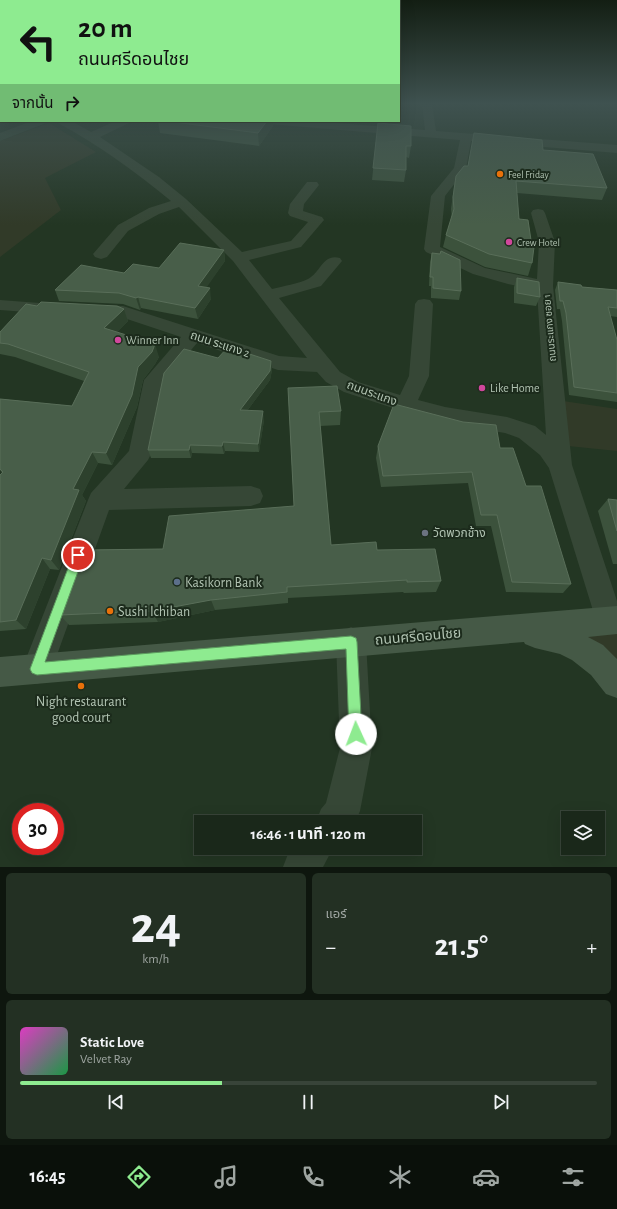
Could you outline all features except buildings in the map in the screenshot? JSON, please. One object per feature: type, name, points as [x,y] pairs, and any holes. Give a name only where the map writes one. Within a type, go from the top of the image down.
[{"type":"street","name":"ถนนระแกง","points":[[103,144],[148,175],[181,202],[240,258],[267,296],[323,366],[334,377],[351,387],[406,405],[445,415],[506,425],[527,432],[548,449],[560,465],[613,620]]},
{"type":"street","name":"ถนนระแกง ซอย 1","points":[[465,144],[460,169],[438,196],[432,249],[479,271],[545,286],[560,465]]},
{"type":"street","points":[[555,144],[617,149]]},
{"type":"street","points":[[240,258],[296,244],[317,220],[295,213],[297,204],[312,185]]},
{"type":"street","points":[[101,254],[123,228],[154,211],[181,202]]},
{"type":"street","points":[[538,214],[548,242],[545,286]]},
{"type":"street","points":[[267,296],[315,282],[334,261]]},
{"type":"street","points":[[406,405],[419,376],[424,304]]},
{"type":"street","name":"ถนน ระแกง 2","points":[[0,305],[123,312],[278,363],[323,366]]},
{"type":"street","points":[[37,669],[100,500],[140,454],[154,380],[193,335]]},
{"type":"street","points":[[100,500],[250,496]]},
{"type":"street","name":"ถนนศรีดอนไชย","points":[[0,672],[613,620]]},
{"type":"street","name":"ถนนศรีดอนไชย","points":[[502,630],[551,635],[565,640],[580,648],[608,669],[617,684]]},
{"type":"street","points":[[339,815],[342,811],[356,748],[351,642]]},
{"type":"street","points":[[302,867],[310,855]]},
{"type":"green space","points":[[0,144],[84,144],[96,152],[45,178],[61,210],[0,257]]},
{"type":"green space","points":[[563,401],[617,409],[617,451],[568,446]]},
{"type":"green space","points":[[617,630],[617,669],[571,635]]},
{"type":"place","name":"Feel Friday","points":[[500,174]]},
{"type":"place","name":"Crew Hotel","points":[[509,242]]},
{"type":"place","name":"Winner Inn","points":[[118,340]]},
{"type":"place","name":"Like Home","points":[[482,388]]},
{"type":"place","name":"วัดพวกช้าง","points":[[425,533]]},
{"type":"place","name":"Kasikorn Bank","points":[[177,582]]},
{"type":"place","name":"Sushi Ichiban","points":[[110,611]]},
{"type":"place","name":"Night restaurant good court","points":[[81,686]]},
{"type":"route","points":[[78,555],[37,669],[351,642],[356,734]]}]
